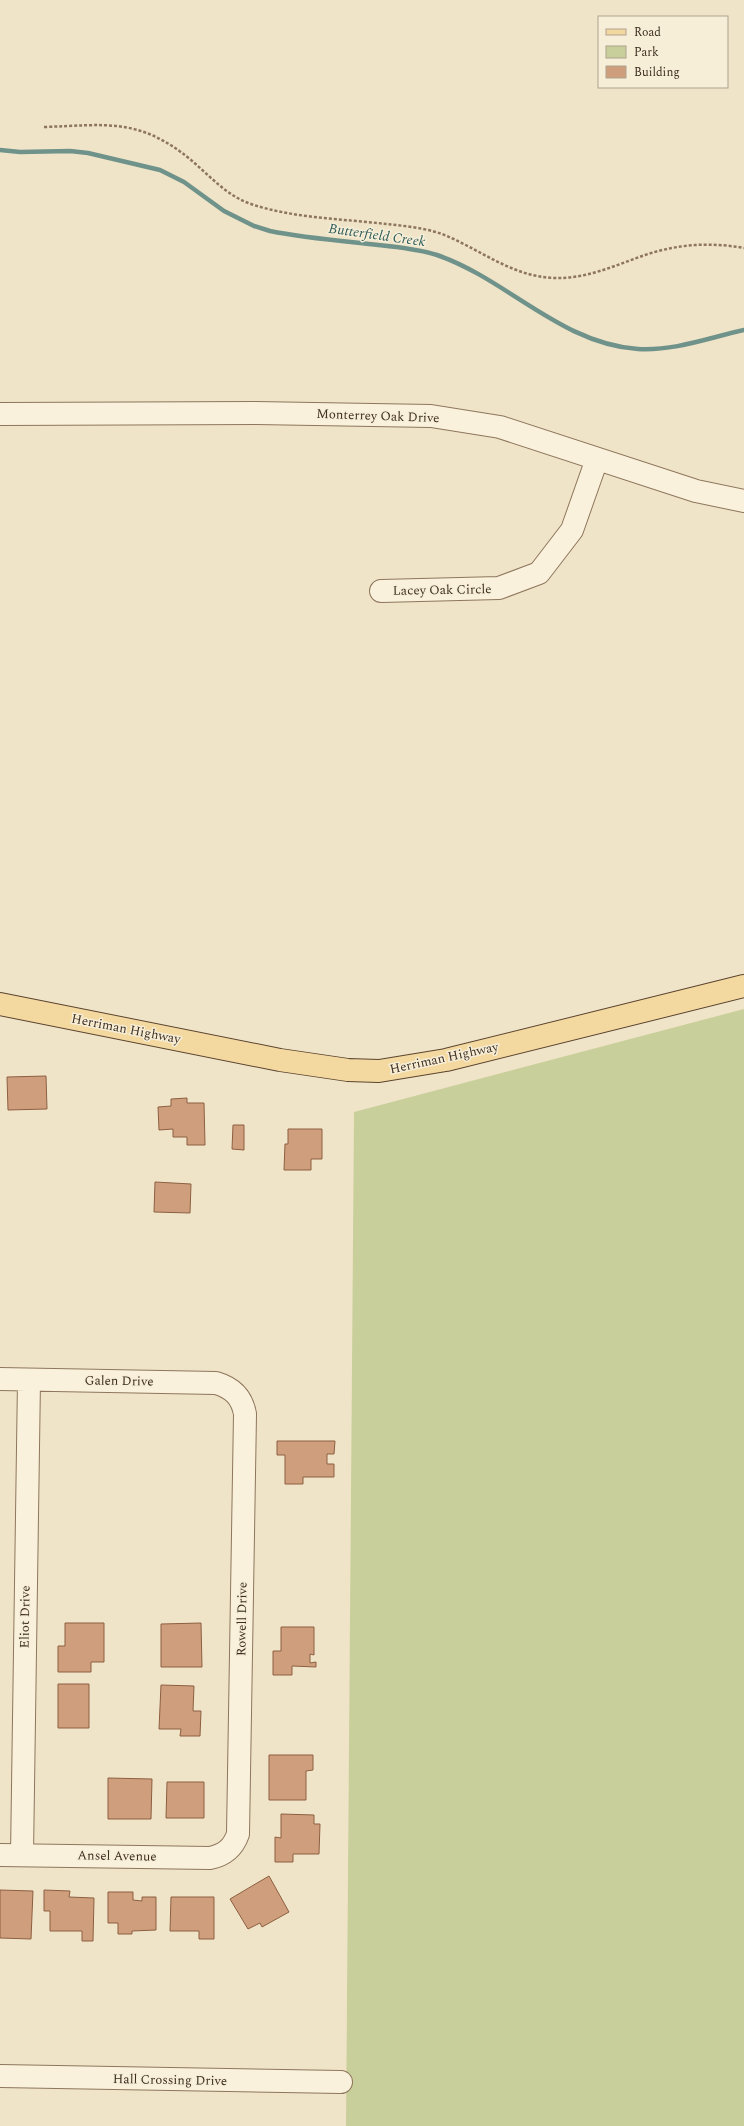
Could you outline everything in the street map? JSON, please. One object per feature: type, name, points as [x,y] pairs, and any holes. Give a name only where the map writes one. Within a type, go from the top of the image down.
[{"type":"main road","name":"Herriman Highway","points":[[0,1004],[280,1060],[348,1070],[379,1071],[446,1060],[744,986]]},
{"type":"street","name":"Monterrey Oak Drive","points":[[0,414],[256,413],[431,416],[500,428],[696,491],[744,501]]},
{"type":"street","name":"Lacey Oak Circle","points":[[381,591],[499,588],[539,573],[572,530],[598,459]]},
{"type":"street","name":"Galen Drive","points":[[0,1379],[216,1383],[235,1392]]},
{"type":"street","name":"Eliot Drive","points":[[22,1855],[29,1380]]},
{"type":"street","name":"Rowell Drive","points":[[232,1848],[238,1834],[246,1414],[244,1406],[235,1392]]},
{"type":"street","name":"Ansel Avenue","points":[[0,1855],[210,1858],[226,1853],[232,1848]]},
{"type":"street","name":"Hall Crossing Drive","points":[[0,2076],[341,2082]]},
{"type":"path","points":[[44,127],[110,124],[145,132],[171,145],[222,188],[248,203],[282,211],[403,226],[439,233],[500,264],[538,276],[555,278],[594,273],[645,255],[693,245],[711,244],[744,248]]},
{"type":"green space","points":[[744,1009],[744,2126],[346,2126],[354,1112]]},
{"type":"building","points":[[46,1076],[47,1109],[8,1110],[7,1077]]},
{"type":"building","points":[[187,1098],[187,1103],[204,1103],[205,1145],[187,1145],[187,1137],[173,1137],[173,1129],[159,1130],[158,1107],[171,1106],[171,1099]]},
{"type":"building","points":[[233,1125],[244,1125],[244,1150],[232,1149]]},
{"type":"building","points":[[288,1129],[322,1129],[322,1159],[311,1159],[311,1170],[284,1170],[285,1144],[288,1144]]},
{"type":"building","points":[[155,1182],[191,1184],[190,1213],[154,1212]]},
{"type":"building","points":[[277,1441],[335,1441],[334,1454],[327,1454],[327,1464],[334,1464],[334,1477],[303,1477],[303,1484],[285,1484],[285,1455],[277,1455]]},
{"type":"building","points":[[65,1623],[104,1623],[104,1662],[91,1662],[91,1672],[58,1672],[58,1646],[65,1646]]},
{"type":"building","points":[[201,1623],[202,1667],[161,1667],[161,1624]]},
{"type":"building","points":[[281,1627],[314,1627],[314,1655],[310,1654],[310,1663],[316,1662],[316,1667],[292,1666],[292,1675],[273,1675],[273,1651],[281,1651]]},
{"type":"building","points":[[58,1684],[89,1684],[89,1728],[58,1728]]},
{"type":"building","points":[[161,1685],[194,1686],[193,1711],[201,1711],[200,1736],[180,1736],[181,1729],[159,1729]]},
{"type":"building","points":[[269,1755],[313,1755],[313,1770],[306,1771],[306,1800],[269,1800]]},
{"type":"building","points":[[108,1778],[152,1779],[151,1819],[108,1819]]},
{"type":"building","points":[[167,1782],[204,1782],[204,1818],[166,1818]]},
{"type":"building","points":[[281,1814],[314,1815],[314,1824],[320,1824],[319,1854],[293,1854],[293,1862],[275,1862],[275,1837],[281,1838]]},
{"type":"building","points":[[269,1876],[289,1912],[262,1927],[260,1923],[248,1929],[230,1899]]},
{"type":"building","points":[[0,1890],[33,1891],[31,1939],[0,1938]]},
{"type":"building","points":[[44,1890],[70,1891],[69,1897],[94,1898],[93,1941],[82,1941],[82,1931],[50,1931],[50,1911],[44,1911]]},
{"type":"building","points":[[108,1892],[133,1892],[133,1900],[142,1901],[142,1897],[156,1897],[156,1930],[132,1931],[132,1934],[118,1934],[118,1923],[108,1923]]},
{"type":"building","points":[[171,1897],[214,1897],[214,1939],[199,1939],[199,1931],[170,1931]]},
{"type":"waterway","name":"Butterfield Creek","points":[[0,150],[20,152],[70,151],[88,153],[160,170],[184,182],[224,211],[254,226],[270,231],[408,248],[437,255],[463,266],[487,279],[559,323],[584,336],[610,345],[638,349],[665,348],[744,330]]}]
